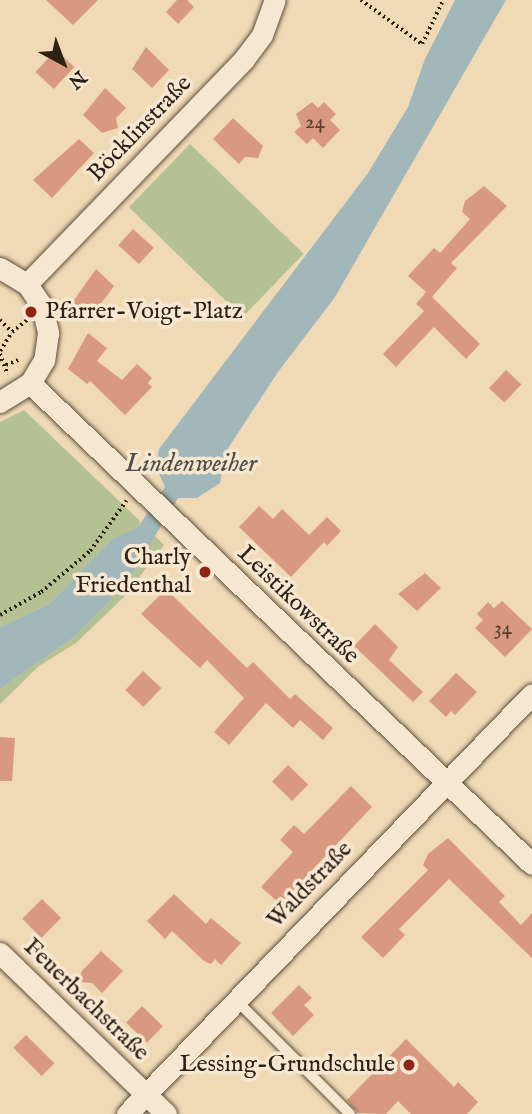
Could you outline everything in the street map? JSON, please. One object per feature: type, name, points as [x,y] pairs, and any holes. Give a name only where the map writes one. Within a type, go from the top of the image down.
[{"type":"street","name":"Böcklinstraße","points":[[27,284],[244,59],[261,35],[275,0]]},
{"type":"street","points":[[0,268],[27,284],[42,306],[48,333],[44,360],[30,383],[0,402]]},
{"type":"street","name":"Leistikowstraße","points":[[30,383],[532,864]]},
{"type":"street","name":"Waldstraße","points":[[127,1114],[532,694]]},
{"type":"street","name":"Feuerbachstraße","points":[[0,953],[166,1114]]},
{"type":"lane","points":[[236,1000],[350,1114]]},
{"type":"path","points":[[361,0],[422,44],[443,0]]},
{"type":"path","points":[[0,351],[12,332],[42,306]]},
{"type":"path","points":[[0,320],[12,332]]},
{"type":"path","points":[[0,615],[41,593],[90,551],[142,492]]},
{"type":"green space","points":[[190,144],[304,254],[243,317],[129,207]]},
{"type":"green space","points":[[24,410],[140,521],[139,527],[112,539],[49,604],[0,627],[0,422]]},
{"type":"green space","points":[[153,534],[164,545],[124,597],[76,643],[39,666],[0,704],[0,689],[74,637],[108,603],[132,574]]},
{"type":"water","name":"Lindenweiher","points":[[455,0],[506,0],[335,297],[278,372],[225,453],[220,483],[197,498],[178,498],[132,574],[108,603],[74,637],[0,689],[0,627],[49,604],[112,539],[138,527],[165,487],[156,467],[159,449],[368,173],[408,107],[425,59]]},
{"type":"building","points":[[46,0],[98,0],[73,25]]},
{"type":"building","points":[[177,0],[187,0],[194,7],[178,24],[166,12]]},
{"type":"building","points":[[146,47],[169,70],[152,88],[132,69]]},
{"type":"building","points":[[56,50],[74,67],[54,89],[36,72]]},
{"type":"building","points":[[105,88],[126,108],[116,118],[118,128],[102,133],[83,115]]},
{"type":"building","points":[[312,102],[318,108],[324,102],[336,114],[330,120],[340,130],[323,148],[313,138],[307,144],[294,132],[301,126],[296,114]]},
{"type":"building","points":[[233,118],[263,146],[258,158],[245,157],[239,164],[213,139]]},
{"type":"building","points":[[79,139],[94,153],[52,198],[33,180]]},
{"type":"building","points":[[484,186],[507,206],[451,263],[457,268],[432,297],[480,344],[466,359],[434,327],[396,367],[383,354],[424,311],[416,304],[426,292],[408,276],[434,248],[440,253],[470,219],[462,212],[465,201]]},
{"type":"building","points":[[133,229],[154,248],[139,264],[118,245]]},
{"type":"building","points":[[96,269],[114,286],[89,320],[72,303]]},
{"type":"building","points":[[88,333],[107,348],[97,361],[122,380],[137,364],[152,378],[148,383],[152,387],[125,415],[90,381],[87,384],[68,369]]},
{"type":"building","points":[[506,370],[521,384],[504,403],[489,388]]},
{"type":"building","points":[[259,506],[273,519],[282,509],[309,535],[327,517],[341,531],[327,546],[324,542],[291,577],[239,527]]},
{"type":"building","points":[[425,573],[441,588],[417,611],[398,594]]},
{"type":"building","points":[[163,592],[169,592],[247,668],[253,662],[290,699],[295,694],[333,728],[323,740],[300,720],[293,728],[266,703],[229,745],[214,732],[244,698],[207,660],[200,668],[141,614]]},
{"type":"building","points":[[502,601],[532,629],[505,657],[475,628],[483,620],[477,614],[488,602],[494,608]]},
{"type":"building","points":[[375,624],[398,647],[389,660],[423,692],[413,702],[354,646]]},
{"type":"building","points":[[143,671],[161,688],[144,707],[125,690]]},
{"type":"building","points":[[456,673],[477,692],[455,715],[451,711],[446,717],[429,701]]},
{"type":"building","points":[[0,737],[15,738],[12,781],[0,781]]},
{"type":"building","points":[[288,765],[308,784],[292,801],[272,782]]},
{"type":"building","points":[[351,786],[372,807],[280,904],[261,887],[293,852],[280,840],[294,825],[304,834]]},
{"type":"building","points":[[448,838],[505,896],[499,902],[521,925],[532,913],[532,958],[449,879],[399,929],[405,935],[383,958],[361,937],[428,870],[423,865],[428,854]]},
{"type":"building","points":[[174,894],[206,924],[211,918],[241,943],[221,965],[215,959],[211,964],[204,961],[172,931],[165,939],[147,921]]},
{"type":"building","points":[[42,899],[61,918],[41,938],[22,919]]},
{"type":"building","points":[[101,951],[123,971],[102,993],[92,983],[81,982],[81,972]]},
{"type":"building","points":[[299,985],[312,998],[304,1005],[314,1015],[293,1036],[271,1013]]},
{"type":"building","points":[[142,1006],[163,1026],[147,1043],[126,1023]]},
{"type":"building","points":[[26,1035],[54,1063],[42,1076],[13,1048]]},
{"type":"building","name":"Lessing-Grundschule","points":[[406,1039],[454,1087],[458,1082],[478,1102],[467,1114],[411,1114],[398,1101],[386,1114],[358,1113],[347,1100]]},
{"type":"place","name":"Pfarrer-Voigt-Platz","points":[[31,312]]},
{"type":"place","name":"Charly Friedenthal","points":[[205,572]]},
{"type":"place","name":"Lessing-Grundschule","points":[[409,1065]]}]
